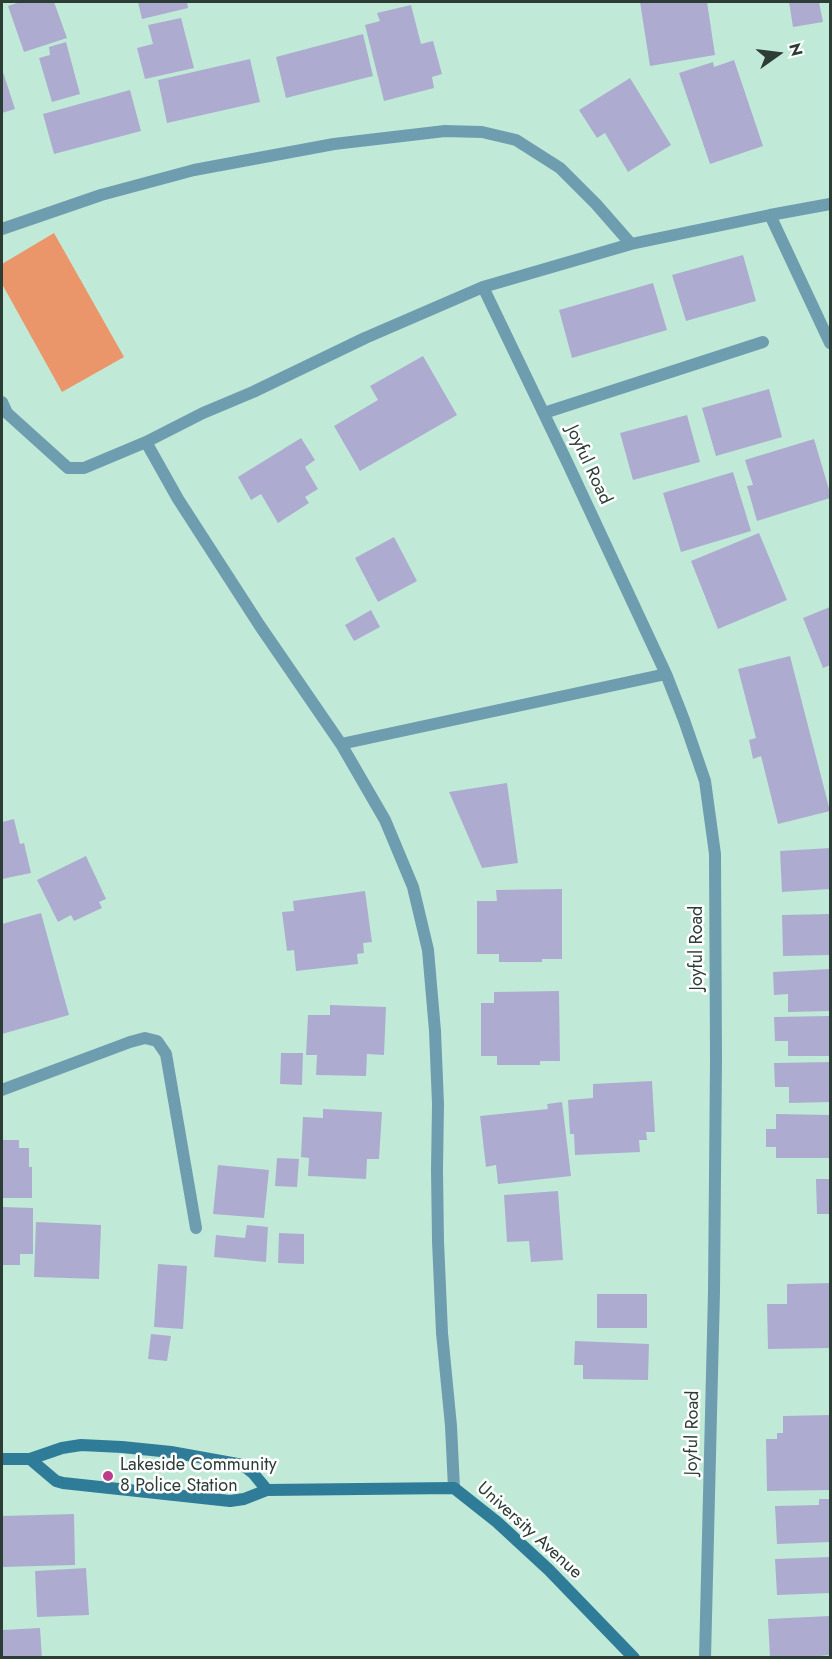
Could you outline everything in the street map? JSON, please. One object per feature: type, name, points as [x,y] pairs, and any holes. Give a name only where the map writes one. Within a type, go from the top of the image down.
[{"type":"street","points":[[2,229],[101,195],[194,170],[334,144],[445,131],[482,132],[516,140],[560,168],[631,244]]},
{"type":"street","points":[[2,402],[7,412],[68,468],[84,468],[146,442],[365,338],[483,287],[631,244],[831,204]]},
{"type":"street","points":[[770,215],[831,343]]},
{"type":"street","name":"Joyful Road","points":[[483,287],[666,674],[705,781],[715,854],[716,1059],[705,1658]]},
{"type":"street","points":[[544,413],[763,342]]},
{"type":"street","points":[[146,442],[184,509],[341,744],[385,820],[413,887],[428,950],[436,1042],[438,1229],[454,1488]]},
{"type":"street","points":[[341,744],[666,674]]},
{"type":"street","points":[[2,1090],[130,1042],[146,1038],[157,1041],[166,1054],[196,1228]]},
{"type":"street","points":[[2,1460],[30,1459],[81,1445],[171,1452],[243,1465],[267,1490]]},
{"type":"street","name":"University Avenue","points":[[30,1459],[63,1483],[230,1501],[244,1499],[267,1490],[454,1488],[506,1530],[549,1570],[634,1658]]},
{"type":"shaded area","points":[[54,233],[124,357],[62,392],[2,284],[2,264]]},
{"type":"building","points":[[20,2],[54,2],[67,38],[24,52],[8,6]]},
{"type":"building","points":[[138,2],[187,2],[188,8],[142,19]]},
{"type":"building","points":[[640,2],[707,2],[715,55],[650,66]]},
{"type":"building","points":[[789,2],[819,2],[823,22],[793,27]]},
{"type":"building","points":[[411,5],[421,44],[433,41],[442,74],[432,77],[434,88],[384,101],[365,25],[380,21],[377,13]]},
{"type":"building","points":[[181,18],[194,68],[145,79],[137,48],[153,44],[148,25]]},
{"type":"building","points":[[363,34],[373,76],[286,98],[276,57]]},
{"type":"building","points":[[66,42],[80,94],[52,102],[39,58],[50,55],[49,47]]},
{"type":"building","points":[[250,59],[260,102],[167,123],[158,80]]},
{"type":"building","points":[[734,60],[763,146],[710,164],[679,73],[713,62],[714,67]]},
{"type":"building","points":[[2,69],[15,109],[2,113]]},
{"type":"building","points":[[630,78],[671,145],[628,172],[605,133],[597,138],[579,110]]},
{"type":"building","points":[[130,90],[141,131],[54,154],[43,114]]},
{"type":"building","points":[[743,255],[756,301],[686,321],[672,275]]},
{"type":"building","points":[[653,283],[667,330],[572,358],[559,310]]},
{"type":"building","points":[[423,356],[457,415],[360,471],[334,426],[378,400],[370,386]]},
{"type":"building","points":[[769,389],[782,437],[716,456],[702,408]]},
{"type":"building","points":[[687,415],[700,462],[633,480],[620,433]]},
{"type":"building","points":[[301,438],[315,460],[305,467],[318,489],[305,497],[309,503],[278,523],[261,494],[251,500],[238,477]]},
{"type":"building","points":[[814,439],[830,498],[757,521],[747,486],[753,485],[745,460]]},
{"type":"building","points":[[733,472],[751,531],[681,552],[663,493]]},
{"type":"building","points":[[759,533],[787,600],[718,629],[691,561]]},
{"type":"building","points":[[394,537],[417,581],[378,602],[355,558]]},
{"type":"building","points":[[830,607],[830,665],[823,668],[803,618]]},
{"type":"building","points":[[371,610],[380,627],[354,641],[345,625]]},
{"type":"building","points":[[790,656],[830,811],[778,824],[761,756],[753,759],[749,740],[756,738],[738,669]]},
{"type":"building","points":[[507,783],[518,863],[482,868],[449,792]]},
{"type":"building","points":[[14,819],[20,844],[24,843],[31,873],[2,879],[2,822]]},
{"type":"building","points":[[830,848],[830,889],[782,892],[780,851]]},
{"type":"building","points":[[86,856],[106,899],[99,902],[102,908],[74,921],[71,915],[58,922],[37,880]]},
{"type":"building","points":[[562,889],[562,959],[542,959],[542,962],[499,962],[499,954],[477,954],[477,901],[497,901],[496,890]]},
{"type":"building","points":[[365,891],[372,942],[363,943],[364,953],[357,954],[358,964],[296,971],[294,950],[287,951],[282,912],[294,911],[293,901]]},
{"type":"building","points":[[41,913],[69,1015],[2,1034],[2,924]]},
{"type":"building","points":[[830,914],[830,955],[783,956],[782,915]]},
{"type":"building","points":[[830,969],[830,1011],[788,1012],[788,994],[774,995],[773,972]]},
{"type":"building","points":[[559,991],[560,1061],[540,1061],[540,1065],[497,1065],[497,1056],[481,1056],[481,1003],[494,1003],[494,992]]},
{"type":"building","points":[[330,1005],[386,1007],[384,1055],[367,1054],[366,1076],[316,1075],[317,1055],[306,1055],[308,1015],[330,1015]]},
{"type":"building","points":[[830,1016],[830,1056],[788,1056],[788,1041],[775,1041],[774,1017]]},
{"type":"building","points":[[281,1053],[303,1053],[302,1085],[280,1084]]},
{"type":"building","points":[[830,1062],[830,1102],[789,1103],[789,1087],[775,1087],[774,1063]]},
{"type":"building","points":[[652,1081],[655,1132],[646,1132],[647,1140],[639,1140],[640,1152],[575,1155],[574,1134],[570,1134],[568,1100],[593,1098],[593,1084]]},
{"type":"building","points":[[562,1102],[571,1176],[498,1184],[496,1165],[486,1167],[480,1116],[548,1109],[547,1104]]},
{"type":"building","points":[[323,1109],[382,1112],[379,1159],[367,1159],[366,1179],[308,1176],[309,1158],[301,1157],[303,1117],[323,1118]]},
{"type":"building","points":[[776,1114],[830,1115],[830,1158],[776,1158],[776,1147],[766,1147],[766,1129],[776,1129]]},
{"type":"building","points":[[2,1140],[19,1140],[19,1148],[29,1148],[29,1167],[32,1167],[32,1198],[2,1198]]},
{"type":"building","points":[[277,1158],[299,1159],[297,1187],[275,1186]]},
{"type":"building","points":[[218,1165],[269,1170],[264,1218],[213,1214]]},
{"type":"building","points":[[816,1179],[830,1179],[830,1214],[817,1214]]},
{"type":"building","points":[[558,1191],[563,1260],[531,1262],[529,1241],[507,1242],[504,1195]]},
{"type":"building","points":[[2,1207],[33,1208],[33,1254],[20,1254],[20,1265],[2,1265]]},
{"type":"building","points":[[36,1222],[101,1225],[99,1279],[34,1277]]},
{"type":"building","points":[[247,1225],[268,1227],[266,1262],[214,1257],[216,1235],[245,1238]]},
{"type":"building","points":[[279,1233],[304,1234],[304,1264],[278,1263]]},
{"type":"building","points":[[158,1264],[187,1266],[183,1329],[154,1327]]},
{"type":"building","points":[[830,1283],[830,1348],[768,1349],[767,1304],[787,1304],[787,1284]]},
{"type":"building","points":[[597,1294],[647,1294],[647,1328],[597,1328]]},
{"type":"building","points":[[151,1334],[171,1336],[167,1361],[148,1359]]},
{"type":"building","points":[[575,1341],[649,1344],[648,1380],[583,1379],[583,1365],[574,1365]]},
{"type":"building","points":[[830,1415],[830,1490],[767,1491],[766,1439],[777,1439],[777,1433],[783,1433],[783,1416]]},
{"type":"building","points":[[819,1499],[830,1499],[830,1542],[777,1544],[775,1506],[819,1505]]},
{"type":"building","points":[[74,1514],[75,1565],[2,1567],[2,1516]]},
{"type":"building","points":[[830,1557],[830,1593],[777,1595],[775,1559]]},
{"type":"building","points":[[86,1568],[89,1615],[37,1617],[35,1571]]},
{"type":"building","points":[[830,1616],[830,1655],[820,1656],[820,1658],[770,1658],[768,1619]]},
{"type":"building","points":[[40,1628],[42,1658],[2,1658],[2,1630]]},
{"type":"place","name":"Lakeside Community 8 Police Station","points":[[108,1476]]}]
